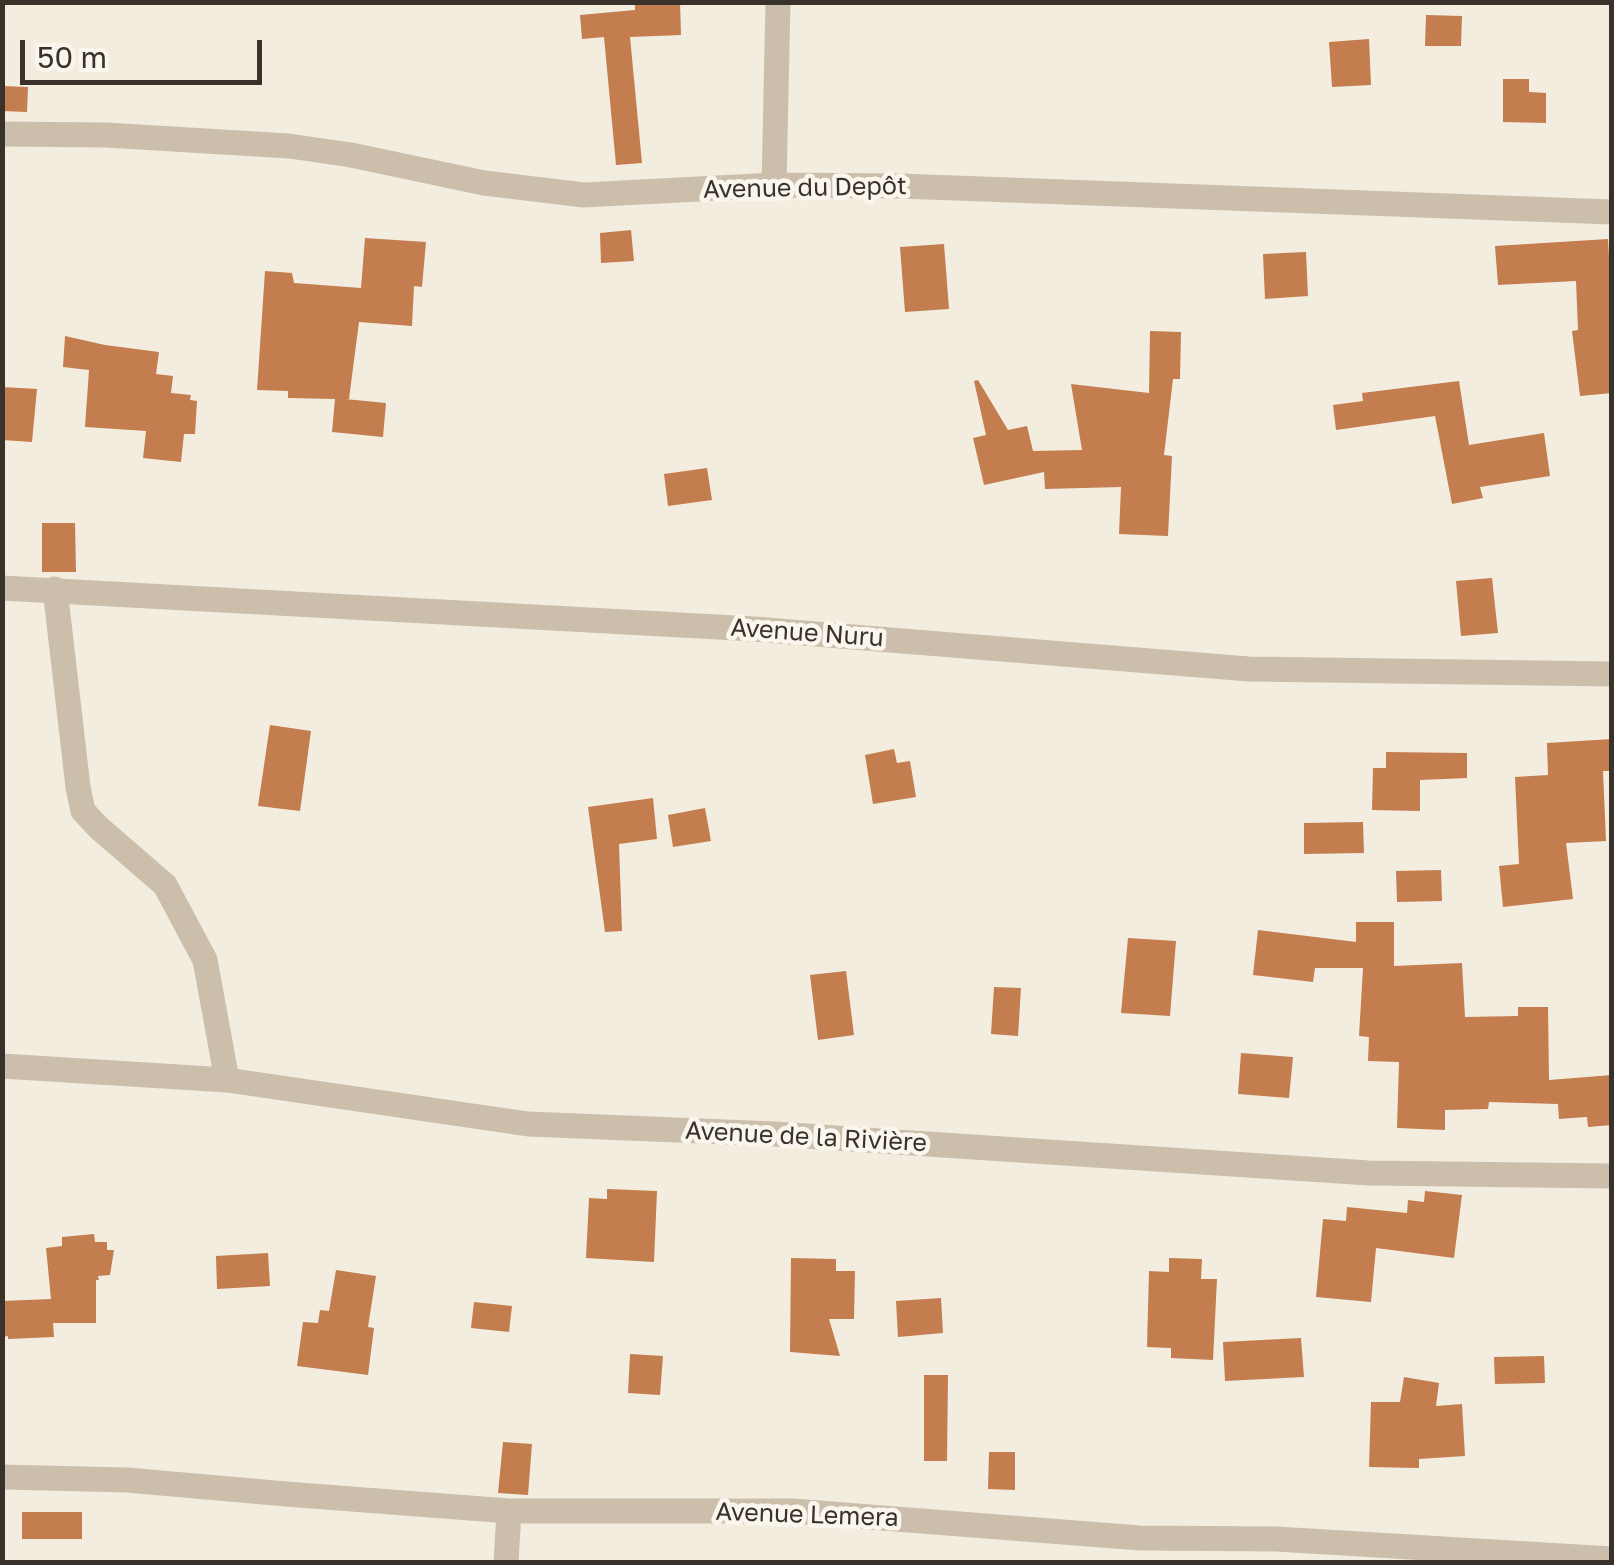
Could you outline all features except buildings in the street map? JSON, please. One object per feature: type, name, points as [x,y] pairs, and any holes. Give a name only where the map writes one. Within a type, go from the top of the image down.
[{"type":"street","points":[[774,185],[778,2]]},
{"type":"street","name":"Avenue du Depôt","points":[[2,134],[106,135],[289,146],[484,183],[584,195],[774,185],[920,186],[1612,212]]},
{"type":"street","name":"Avenue Nuru","points":[[2,588],[754,629],[1249,669],[1612,674]]},
{"type":"street","points":[[56,589],[78,788],[84,811],[165,886],[205,960],[228,1080]]},
{"type":"street","name":"Avenue de la Rivière","points":[[2,1066],[228,1080],[528,1124],[775,1134],[1369,1174],[1612,1176]]},
{"type":"street","name":"Avenue Lemera","points":[[2,1477],[127,1480],[508,1511],[793,1511],[1140,1538],[1276,1540],[1612,1559]]},
{"type":"street","points":[[506,1562],[508,1511]]}]
